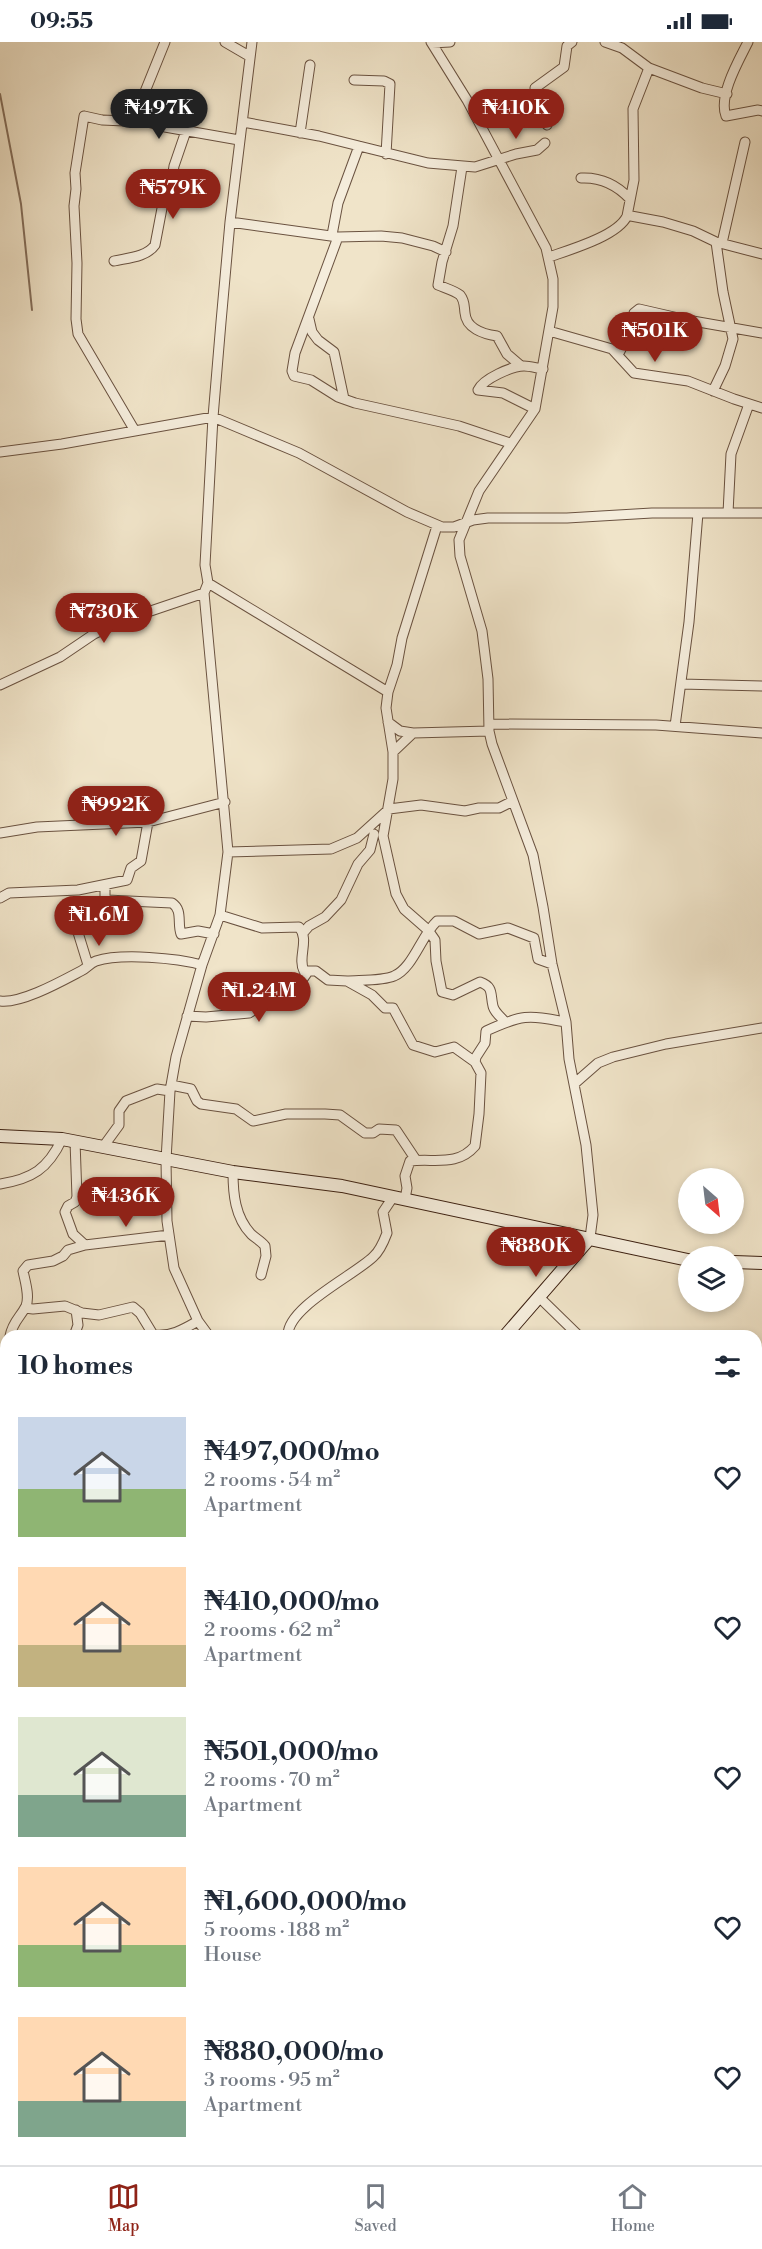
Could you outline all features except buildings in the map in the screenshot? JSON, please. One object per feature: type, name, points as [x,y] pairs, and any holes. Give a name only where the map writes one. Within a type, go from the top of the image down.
[{"type":"main road","points":[[0,1136],[62,1139],[233,1172],[342,1186],[678,1258]]},
{"type":"main road","points":[[510,1330],[590,1238]]},
{"type":"main road","points":[[744,1262],[762,1263]]},
{"type":"street","points":[[140,121],[140,104],[165,42]]},
{"type":"street","points":[[225,42],[249,56]]},
{"type":"street","points":[[205,1330],[198,1321],[174,1268],[166,1160],[170,1088],[176,1056],[202,965],[220,915],[228,852],[204,593],[208,583],[205,566],[213,417],[230,222],[252,42]]},
{"type":"street","points":[[450,42],[432,43],[498,159],[549,257],[554,279],[549,331],[536,409],[510,443],[479,491],[459,540],[460,556],[471,587],[482,631],[488,679],[489,728],[498,764],[533,855],[552,964],[566,1022],[574,1084],[586,1145],[594,1215],[590,1238]]},
{"type":"street","points":[[547,125],[538,108],[536,88],[564,67],[567,46],[572,42]]},
{"type":"street","points":[[605,42],[622,48],[649,68],[702,88],[727,94]]},
{"type":"street","points":[[748,42],[736,66],[724,111],[726,116],[762,111]]},
{"type":"street","points":[[300,133],[310,65]]},
{"type":"street","points":[[549,257],[581,245],[624,224],[634,180],[633,109],[649,68]]},
{"type":"street","points":[[354,80],[384,81],[390,84],[386,154]]},
{"type":"street","points":[[135,431],[78,334],[74,206],[75,173],[84,116],[102,120],[140,121],[239,140]]},
{"type":"street","points":[[243,123],[340,140],[386,154],[428,163],[462,167],[475,167],[537,150],[545,143]]},
{"type":"street","points":[[114,261],[152,250],[163,203],[170,192],[174,166],[186,131]]},
{"type":"street","points":[[713,391],[725,366],[733,339],[723,292],[719,242],[745,142]]},
{"type":"street","points":[[359,146],[338,203],[335,236],[309,319],[295,353],[292,371],[294,376],[311,380],[344,399],[417,418],[459,426],[510,443]]},
{"type":"street","points":[[462,167],[453,226],[438,285],[459,294],[465,302],[465,316],[471,326],[487,335],[496,336],[507,354],[521,366]]},
{"type":"street","points":[[581,178],[594,177],[618,186],[630,199]]},
{"type":"street","points":[[627,216],[663,222],[719,242],[762,254]]},
{"type":"street","points":[[230,222],[335,236],[402,238],[446,252]]},
{"type":"street","points":[[618,355],[628,334],[633,313],[639,309],[762,333]]},
{"type":"street","points":[[309,319],[312,332],[318,340],[334,352],[344,399]]},
{"type":"street","points":[[549,331],[604,346],[618,355],[634,373],[688,381],[762,408]]},
{"type":"street","points":[[536,409],[503,393],[478,390],[489,378],[521,366],[543,369]]},
{"type":"street","points":[[728,513],[731,454],[749,405]]},
{"type":"street","points":[[0,452],[62,444],[213,417],[299,453],[437,526],[454,526],[488,518],[567,518],[652,513],[762,513]]},
{"type":"street","points":[[675,726],[698,513]]},
{"type":"street","points":[[303,933],[309,926],[325,917],[340,900],[358,864],[370,850],[375,833],[389,809],[393,779],[393,752],[386,708],[388,692],[397,665],[402,638],[437,526]]},
{"type":"street","points":[[208,583],[388,692]]},
{"type":"street","points":[[0,685],[60,657],[94,634],[124,620],[204,593]]},
{"type":"street","points":[[681,684],[762,686]]},
{"type":"street","points":[[388,722],[400,730],[413,733],[531,723],[675,726],[762,733]]},
{"type":"street","points":[[393,752],[413,733]]},
{"type":"street","points":[[389,809],[421,805],[465,811],[499,808],[513,801]]},
{"type":"street","points":[[0,833],[37,827],[148,822],[225,802]]},
{"type":"street","points":[[228,852],[331,849],[375,833],[389,809]]},
{"type":"street","points":[[0,898],[9,893],[78,890],[127,880],[131,868],[140,863],[148,822]]},
{"type":"street","points":[[375,833],[396,894],[404,909],[428,930],[435,940],[436,961],[442,992],[453,995],[480,982],[488,985],[492,991],[493,1008],[505,1022]]},
{"type":"street","points":[[105,885],[107,900],[105,923]]},
{"type":"street","points":[[107,900],[172,903],[176,905],[179,912],[181,934],[198,931],[214,934]]},
{"type":"street","points":[[220,915],[262,928],[300,927],[303,933],[302,968],[308,973]]},
{"type":"street","points":[[187,1016],[206,1017],[249,1013],[300,983],[308,973],[316,971],[328,980],[347,981],[393,977],[407,967],[428,930],[437,921],[454,921],[479,934],[508,928],[534,938],[538,960],[552,964]]},
{"type":"street","points":[[76,926],[88,965]]},
{"type":"street","points":[[0,1001],[34,994],[102,960],[123,958],[186,961],[202,965]]},
{"type":"street","points":[[289,1330],[290,1324],[311,1301],[373,1257],[387,1233],[383,1212],[407,1188],[405,1176],[410,1161],[458,1160],[475,1146],[481,1073],[475,1062],[454,1047],[435,1052],[413,1045],[393,1008],[385,1008],[372,995],[347,981]]},
{"type":"street","points":[[475,1062],[485,1043],[486,1031],[505,1022],[520,1017],[536,1017],[566,1022]]},
{"type":"street","points":[[574,1084],[598,1063],[613,1057],[666,1044],[762,1028]]},
{"type":"street","points":[[104,1146],[119,1125],[119,1111],[126,1101],[157,1089],[170,1088],[191,1089],[201,1104],[236,1109],[253,1121],[286,1114],[325,1114],[340,1116],[365,1133],[373,1133],[379,1129],[396,1130],[416,1160]]},
{"type":"street","points":[[0,1184],[26,1179],[53,1159],[62,1139]]},
{"type":"street","points":[[75,1142],[77,1197],[65,1212],[73,1234],[85,1245]]},
{"type":"street","points":[[233,1172],[233,1187],[239,1215],[252,1236],[265,1246],[266,1256],[261,1275]]},
{"type":"street","points":[[11,1330],[25,1308],[27,1300],[23,1271],[28,1265],[59,1259],[68,1251],[85,1245],[170,1235]]},
{"type":"street","points":[[539,1297],[573,1330]]},
{"type":"street","points":[[25,1308],[65,1306],[82,1313],[99,1315],[134,1307],[150,1330]]},
{"type":"street","points":[[76,1310],[78,1324],[76,1330]]},
{"type":"street","points":[[184,1330],[198,1321]]},
{"type":"waterway","points":[[0,94],[21,204],[32,310]]}]
